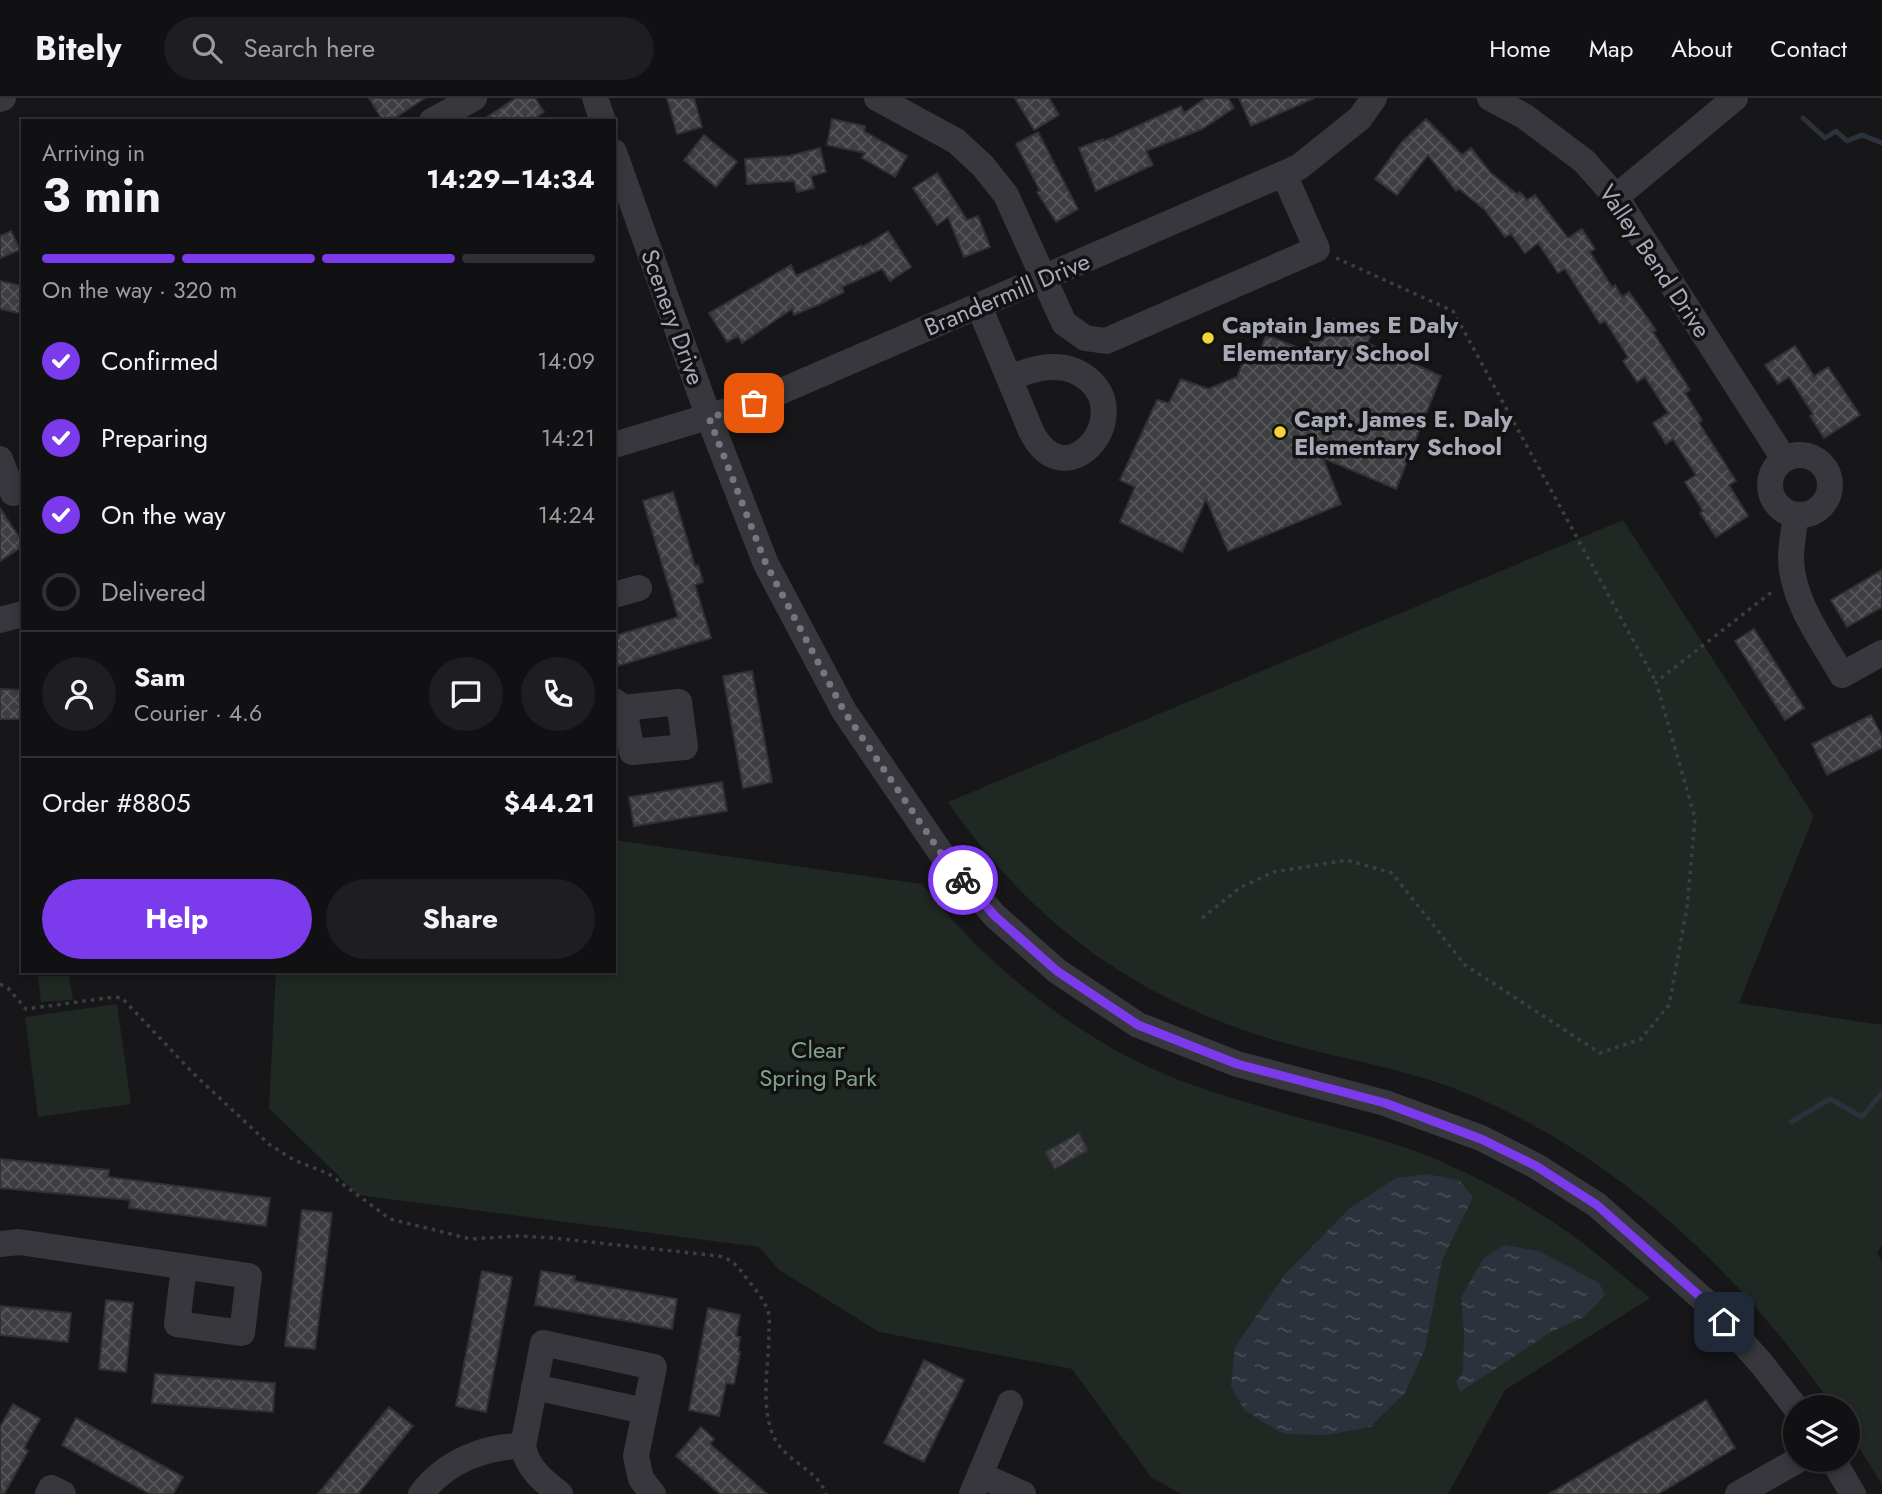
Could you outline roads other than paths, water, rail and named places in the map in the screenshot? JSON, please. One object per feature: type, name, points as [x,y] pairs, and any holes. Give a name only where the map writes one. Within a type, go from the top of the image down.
[{"type":"street","points":[[436,119],[474,98]]},
{"type":"street","points":[[595,98],[602,119]]},
{"type":"street","points":[[877,98],[956,141],[984,166],[1006,195],[1064,323],[1085,338],[1105,341],[1317,249],[1284,174]]},
{"type":"street","name":"Brandermill Drive","points":[[616,444],[754,403],[1284,174],[1299,167],[1360,118],[1374,98]]},
{"type":"street","name":"Valley Bend Drive","points":[[1490,98],[1524,116],[1584,161],[1616,197],[1784,459]]},
{"type":"street","points":[[1616,197],[1735,98]]},
{"type":"street","name":"Scenery Drive","points":[[616,158],[709,418],[766,564],[844,711],[945,859],[995,916],[1057,971],[1138,1025],[1237,1064],[1385,1103],[1481,1139],[1536,1166],[1597,1205],[1705,1301],[1786,1395]]},
{"type":"street","points":[[979,306],[1009,378]]},
{"type":"street","points":[[1795,455],[1808,456],[1823,465],[1829,475],[1830,484],[1828,497],[1821,508],[1809,514],[1796,515],[1782,509],[1772,498],[1770,486],[1776,466],[1784,459],[1795,455]]},
{"type":"street","points":[[0,459],[13,493]]},
{"type":"street","points":[[1796,515],[1792,549],[1793,575],[1812,623],[1842,675],[1882,653]]},
{"type":"street","points":[[0,620],[21,615]]},
{"type":"street","points":[[0,1244],[19,1242],[184,1267]]},
{"type":"street","points":[[560,1494],[533,1470],[523,1446],[543,1343],[654,1367],[636,1456],[641,1479],[653,1494]]},
{"type":"street","points":[[534,1387],[645,1411]]},
{"type":"street","points":[[1010,1403],[976,1484],[1023,1494]]},
{"type":"street","points":[[421,1494],[451,1465],[501,1446],[523,1446]]},
{"type":"street","points":[[1751,1491],[1783,1470]]},
{"type":"street","points":[[1840,1472],[1853,1494]]},
{"type":"street","points":[[48,1494],[51,1488],[63,1494]]},
{"type":"water","points":[[1426,1174],[1459,1180],[1473,1197],[1442,1260],[1425,1349],[1405,1393],[1370,1427],[1326,1435],[1284,1434],[1245,1411],[1231,1387],[1235,1347],[1286,1273],[1350,1208],[1396,1178]]},
{"type":"water","points":[[1504,1245],[1539,1251],[1599,1283],[1605,1295],[1584,1317],[1551,1332],[1460,1392],[1456,1382],[1463,1372],[1461,1297],[1484,1258]]},
{"type":"waterway","points":[[1803,118],[1825,138],[1836,131],[1847,141],[1862,135],[1882,143]]},
{"type":"waterway","points":[[1791,1122],[1830,1099],[1862,1117],[1882,1093]]},
{"type":"place","name":"Captain James E Daly Elementary School","points":[[1208,338]]},
{"type":"place","name":"Capt. James E. Daly Elementary School","points":[[1280,432]]},
{"type":"park label","name":"Clear Spring Park","points":[[818,1063]]}]
